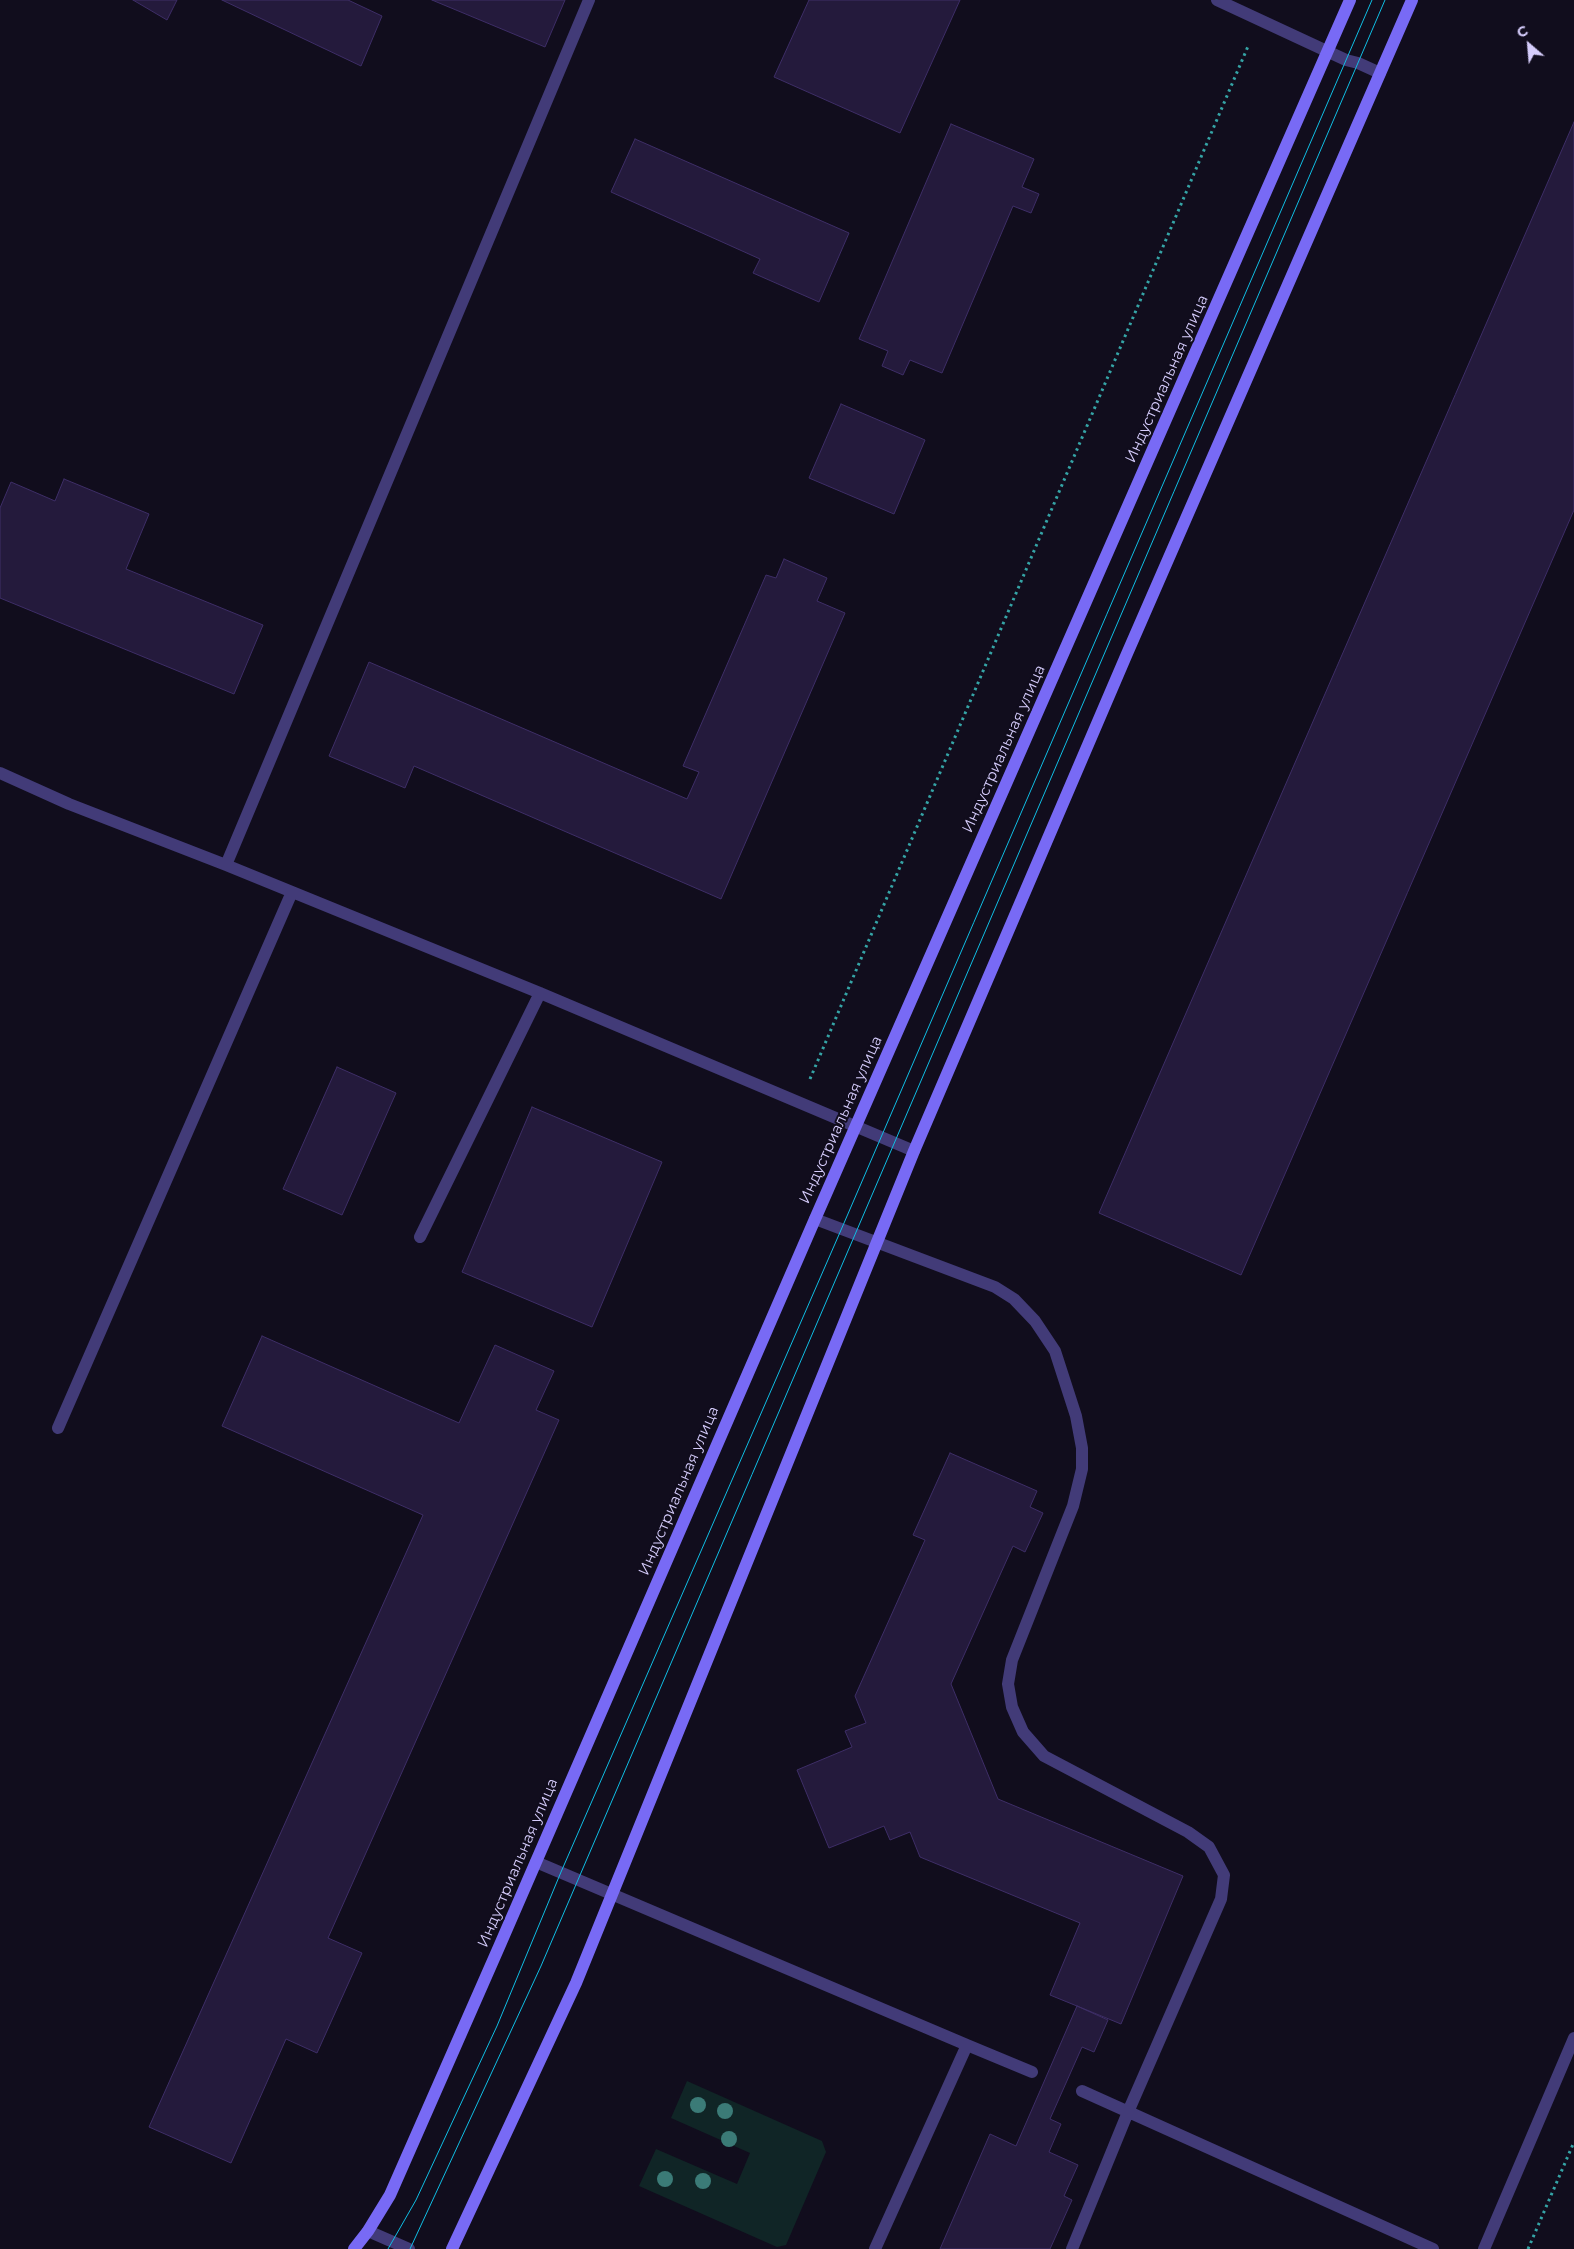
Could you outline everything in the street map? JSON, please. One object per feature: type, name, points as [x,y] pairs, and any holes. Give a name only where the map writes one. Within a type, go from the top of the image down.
[{"type":"main road","name":"Индустриальная улица","points":[[354,2249],[368,2231],[390,2195],[815,1219],[1350,0]]},
{"type":"main road","points":[[452,2249],[576,1983],[914,1150],[1126,656],[1412,0]]},
{"type":"lane","points":[[226,865],[589,0]]},
{"type":"lane","points":[[1217,0],[1380,74]]},
{"type":"lane","points":[[0,773],[69,804],[226,865],[540,993],[914,1150]]},
{"type":"lane","points":[[58,1428],[292,892]]},
{"type":"lane","points":[[420,1237],[540,993]]},
{"type":"lane","points":[[815,1219],[876,1244],[995,1287],[1014,1299],[1035,1321],[1054,1351],[1068,1387],[1082,1448],[1082,1469],[1074,1506],[1012,1660],[1008,1684],[1012,1707],[1023,1732],[1044,1756],[1169,1820],[1209,1847],[1224,1875],[1221,1899],[1128,2112],[1072,2249]]},
{"type":"lane","points":[[536,1862],[1032,2072]]},
{"type":"lane","points":[[1484,2249],[1574,2038]]},
{"type":"lane","points":[[875,2249],[967,2045]]},
{"type":"lane","points":[[1082,2091],[1433,2249]]},
{"type":"lane","points":[[368,2231],[409,2249]]},
{"type":"path","points":[[800,1102],[1259,20]]},
{"type":"path","points":[[1528,2249],[1574,2142]]},
{"type":"green space","points":[[687,2081],[822,2141],[826,2152],[786,2245],[777,2247],[639,2186],[656,2149],[737,2184],[750,2153],[671,2118]]},
{"type":"building","points":[[133,0],[177,0],[167,20]]},
{"type":"building","points":[[222,0],[348,0],[382,16],[361,66]]},
{"type":"building","points":[[432,0],[565,0],[545,47]]},
{"type":"building","points":[[809,0],[960,0],[900,133],[774,77]]},
{"type":"building","points":[[1574,122],[1574,510],[1241,1275],[1099,1213]]},
{"type":"building","points":[[951,124],[1034,159],[1022,187],[1039,194],[1031,213],[1013,206],[942,373],[910,360],[903,375],[882,366],[888,351],[859,339]]},
{"type":"building","points":[[635,139],[849,233],[819,302],[753,273],[760,259],[611,192]]},
{"type":"building","points":[[841,404],[925,440],[894,514],[809,478]]},
{"type":"building","points":[[64,479],[149,514],[126,569],[263,625],[234,694],[0,598],[0,508],[11,482],[55,501]]},
{"type":"building","points":[[784,559],[827,578],[817,601],[845,613],[721,899],[414,766],[405,788],[329,756],[369,662],[687,799],[699,772],[683,766],[766,575],[776,578]]},
{"type":"building","points":[[337,1067],[396,1093],[342,1215],[283,1189]]},
{"type":"building","points":[[532,1107],[662,1162],[592,1327],[462,1272]]},
{"type":"building","points":[[262,1336],[459,1423],[495,1345],[554,1371],[536,1410],[559,1420],[328,1938],[362,1953],[317,2053],[286,2039],[231,2163],[149,2127],[423,1515],[222,1426]]},
{"type":"building","points":[[950,1453],[1037,1491],[1030,1507],[1043,1513],[1025,1552],[1013,1546],[951,1684],[998,1799],[1183,1876],[1121,2024],[1050,1995],[1080,1923],[920,1857],[910,1832],[890,1840],[884,1826],[829,1848],[797,1770],[852,1747],[845,1731],[866,1723],[855,1696],[925,1540],[913,1535]]},
{"type":"building","points":[[1077,2006],[1108,2020],[1094,2052],[1082,2047],[1050,2119],[1061,2124],[1049,2152],[1078,2165],[1064,2196],[1072,2200],[1050,2249],[940,2249],[990,2134],[1016,2146]]},
{"type":"tram line","points":[[388,2249],[416,2200],[497,2026],[561,1872],[841,1230],[1372,0]]},
{"type":"tram line","points":[[410,2249],[541,1966],[1385,0]]}]
